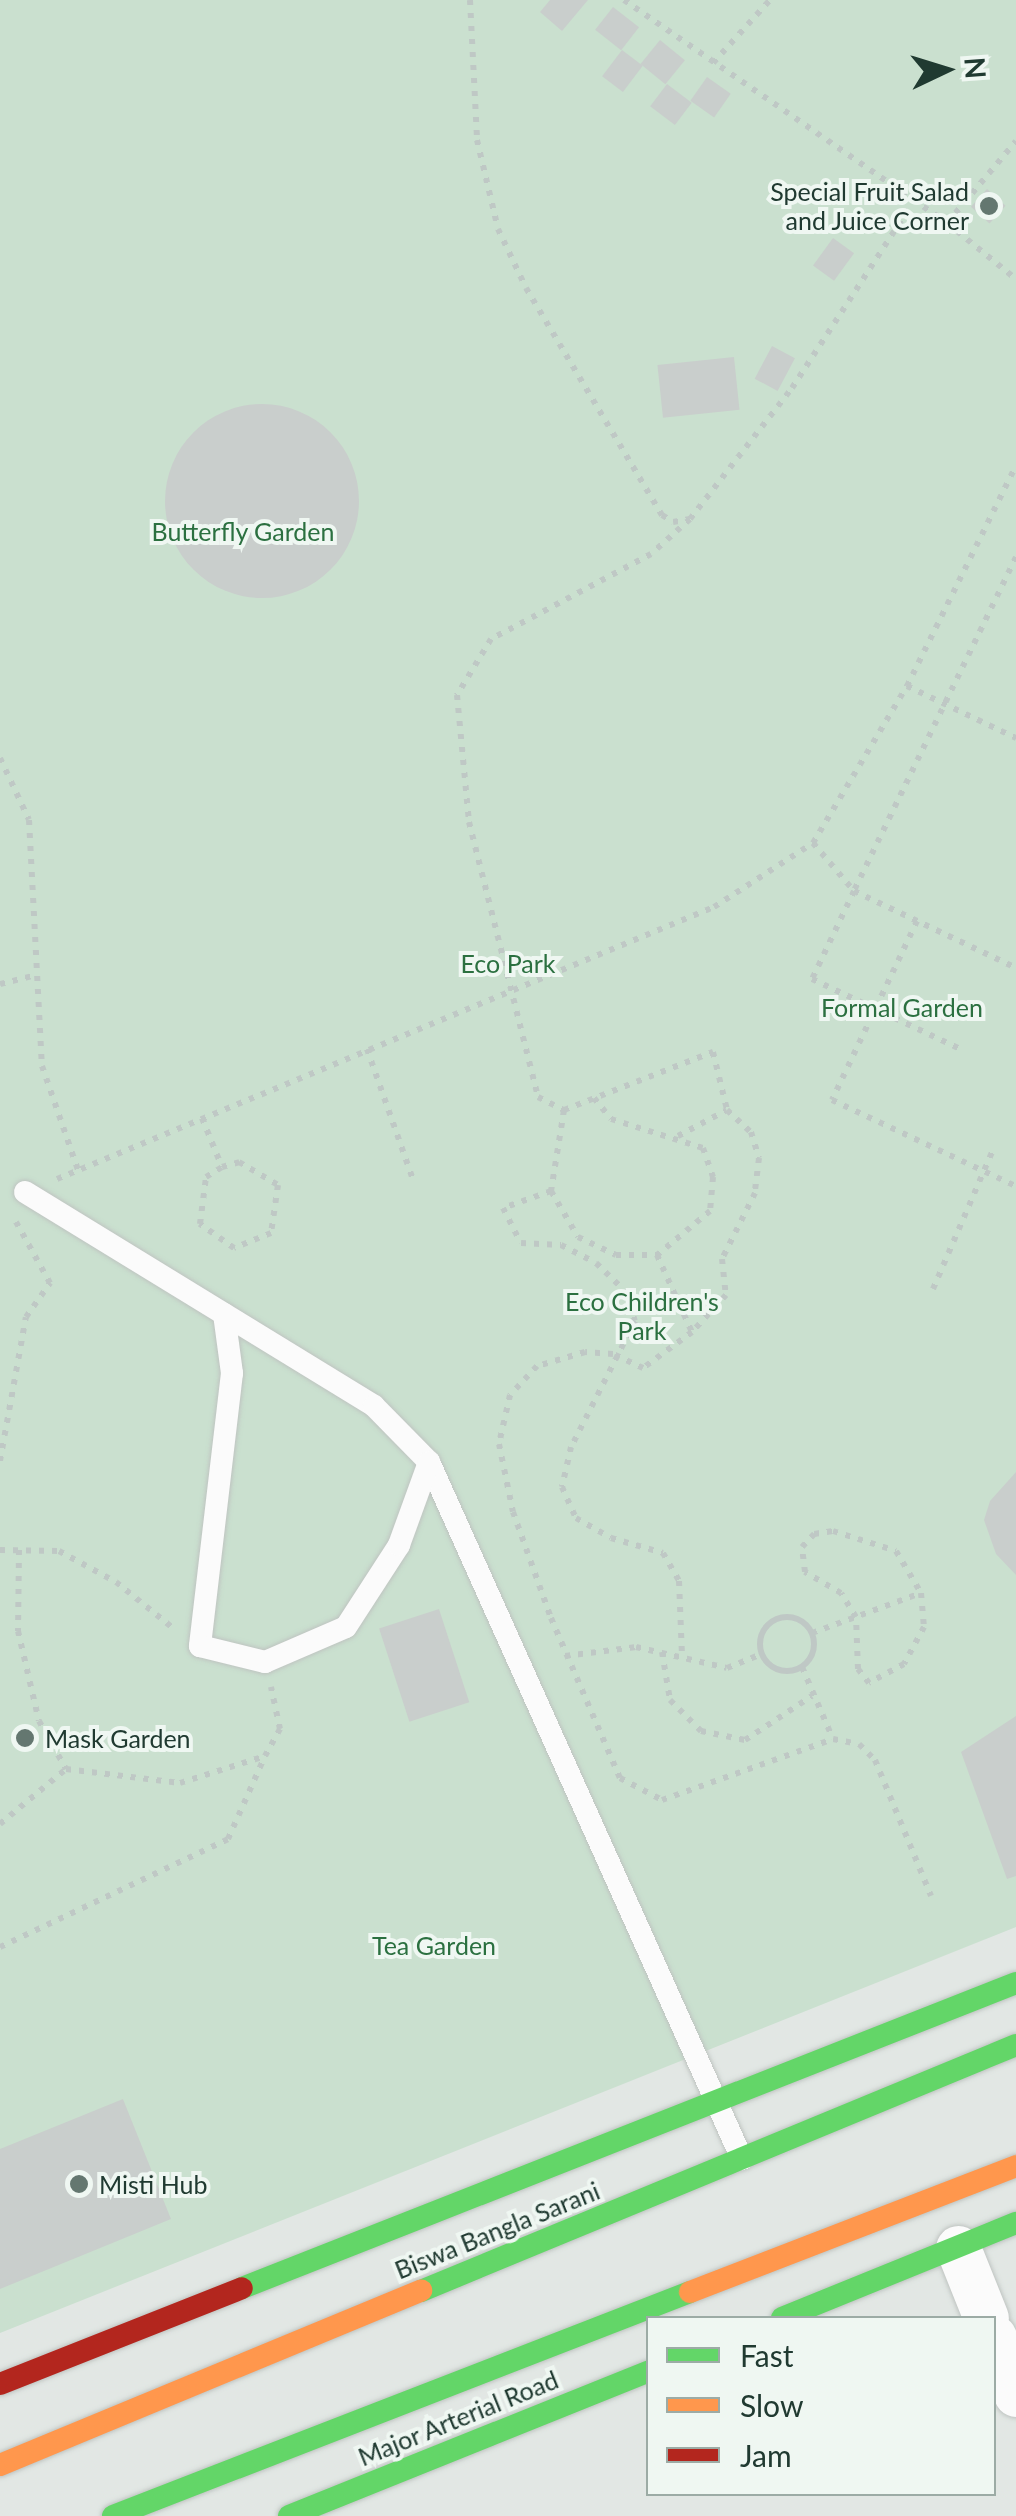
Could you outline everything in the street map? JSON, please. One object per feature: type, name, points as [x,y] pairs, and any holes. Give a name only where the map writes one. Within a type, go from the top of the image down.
[{"type":"main road","points":[[0,2384],[1016,1983]]},
{"type":"main road","name":"Biswa Bangla Sarani","points":[[0,2466],[1016,2046]]},
{"type":"main road","points":[[113,2516],[1016,2166]]},
{"type":"main road","points":[[787,2316],[1016,2223]]},
{"type":"main road","name":"Major Arterial Road","points":[[289,2516],[646,2373]]},
{"type":"street","points":[[958,2248],[985,2316]]},
{"type":"street","points":[[996,2343],[1016,2394]]},
{"type":"lane","points":[[25,1192],[374,1406],[429,1462],[742,2159]]},
{"type":"lane","points":[[224,1314],[232,1373],[200,1646],[265,1662],[346,1627],[399,1545],[429,1462]]},
{"type":"path","points":[[470,0],[477,140],[498,229],[526,288],[662,514],[673,522],[690,519]]},
{"type":"path","points":[[624,0],[912,204],[947,222],[1016,279]]},
{"type":"path","points":[[713,63],[770,0]]},
{"type":"path","points":[[947,222],[1016,142]]},
{"type":"path","points":[[912,204],[792,388],[690,519],[652,554],[491,639],[457,695],[478,879],[514,988],[538,1097],[564,1110],[714,1052],[727,1110],[755,1145],[755,1193],[722,1259],[726,1295],[692,1332],[642,1368],[620,1358],[585,1352],[537,1366],[510,1395],[499,1444],[513,1512],[565,1656],[620,1778],[662,1800],[833,1739],[859,1744],[874,1760],[930,1896]]},
{"type":"path","points":[[0,1461],[26,1317],[50,1283],[4,1202],[714,907],[813,843],[907,686],[1016,465]]},
{"type":"path","points":[[960,1049],[812,979],[1016,556]]},
{"type":"path","points":[[907,686],[1016,738]]},
{"type":"path","points":[[0,758],[29,820],[42,1066],[78,1170]]},
{"type":"path","points":[[813,843],[854,892],[1016,968]]},
{"type":"path","points":[[917,921],[832,1100],[1016,1186]]},
{"type":"path","points":[[0,984],[37,975]]},
{"type":"path","points":[[367,1049],[412,1177]]},
{"type":"path","points":[[564,1110],[551,1191],[578,1237],[616,1255],[656,1255],[710,1211],[713,1177],[703,1148],[678,1136],[611,1119],[594,1098]]},
{"type":"path","points":[[678,1136],[727,1110]]},
{"type":"path","points":[[202,1118],[222,1167]]},
{"type":"path","points":[[933,1289],[993,1150]]},
{"type":"path","points":[[239,1162],[278,1185],[271,1232],[234,1248],[200,1224],[206,1176],[222,1167],[239,1162]]},
{"type":"path","points":[[551,1191],[503,1208],[521,1243],[561,1244],[596,1263],[626,1292],[635,1321],[620,1358],[571,1446],[562,1487],[576,1518],[611,1538],[662,1554],[679,1581],[682,1656]]},
{"type":"path","points":[[656,1255],[692,1332]]},
{"type":"path","points":[[834,1531],[896,1551],[921,1594],[924,1628],[904,1664],[869,1683],[858,1669],[856,1617],[841,1593],[804,1572],[802,1547],[814,1534],[834,1531]]},
{"type":"path","points":[[0,1550],[59,1551],[116,1582],[200,1646]]},
{"type":"path","points":[[19,1550],[18,1631],[39,1721],[66,1769]]},
{"type":"path","points":[[812,1634],[921,1594]]},
{"type":"path","points":[[782,1616],[805,1623],[812,1634],[810,1658],[802,1666],[778,1670],[761,1654],[762,1630],[782,1616]]},
{"type":"path","points":[[565,1656],[636,1647],[728,1668],[761,1654]]},
{"type":"path","points":[[662,1652],[670,1700],[701,1731],[745,1740],[812,1696]]},
{"type":"path","points":[[0,1947],[228,1838],[280,1729],[265,1662]]},
{"type":"path","points":[[802,1666],[833,1739]]},
{"type":"path","points":[[0,1824],[66,1769],[180,1783],[266,1756]]},
{"type":"green space","name":"Eco Park","points":[[0,0],[1016,0],[1016,1927],[0,2333]]},
{"type":"building","points":[[550,0],[588,0],[562,31],[540,12]]},
{"type":"building","points":[[613,7],[639,27],[621,50],[595,30]]},
{"type":"building","points":[[660,40],[685,60],[665,84],[640,64]]},
{"type":"building","points":[[622,50],[643,66],[623,92],[602,76]]},
{"type":"building","points":[[707,77],[731,94],[714,117],[690,101]]},
{"type":"building","points":[[667,84],[692,103],[675,125],[650,106]]},
{"type":"building","name":"Special Fruit Salad and Juice Corner","points":[[987,189],[1006,206],[990,224],[971,207]]},
{"type":"building","points":[[833,238],[854,253],[834,281],[813,266]]},
{"type":"building","points":[[772,346],[795,358],[778,391],[755,379]]},
{"type":"building","points":[[734,357],[740,410],[663,418],[657,365]]},
{"type":"building","points":[[262,404],[299,411],[331,432],[352,464],[359,501],[352,538],[331,570],[299,591],[262,598],[225,591],[193,570],[172,538],[165,501],[172,464],[193,432],[225,411]]},
{"type":"building","points":[[1016,1472],[1016,1575],[996,1554],[984,1520],[990,1501]]},
{"type":"building","points":[[439,1609],[469,1702],[409,1722],[379,1628]]},
{"type":"building","points":[[1016,1716],[1016,1876],[1007,1879],[961,1752]]},
{"type":"building","name":"Misti Hub","points":[[123,2099],[171,2219],[0,2289],[0,2149]]},
{"type":"traffic: fast","points":[[242,2288],[1016,1983]]},
{"type":"traffic: fast","points":[[421,2291],[1016,2045]]},
{"type":"traffic: fast","points":[[787,2316],[1016,2223]]},
{"type":"traffic: fast","points":[[113,2516],[690,2292]]},
{"type":"traffic: fast","points":[[289,2516],[646,2373]]},
{"type":"traffic: slow","points":[[690,2292],[1016,2166]]},
{"type":"traffic: slow","points":[[0,2465],[421,2291]]},
{"type":"traffic: jam","points":[[0,2384],[242,2288]]},
{"type":"place","name":"Special Fruit Salad and Juice Corner","points":[[989,206]]},
{"type":"place","name":"Mask Garden","points":[[25,1738]]},
{"type":"place","name":"Misti Hub","points":[[79,2184]]},
{"type":"park label","name":"Butterfly Garden","points":[[243,531]]},
{"type":"park label","name":"Formal Garden","points":[[902,1007]]},
{"type":"park label","name":"Eco Children's Park","points":[[642,1316]]},
{"type":"park label","name":"Tea Garden","points":[[434,1945]]}]
